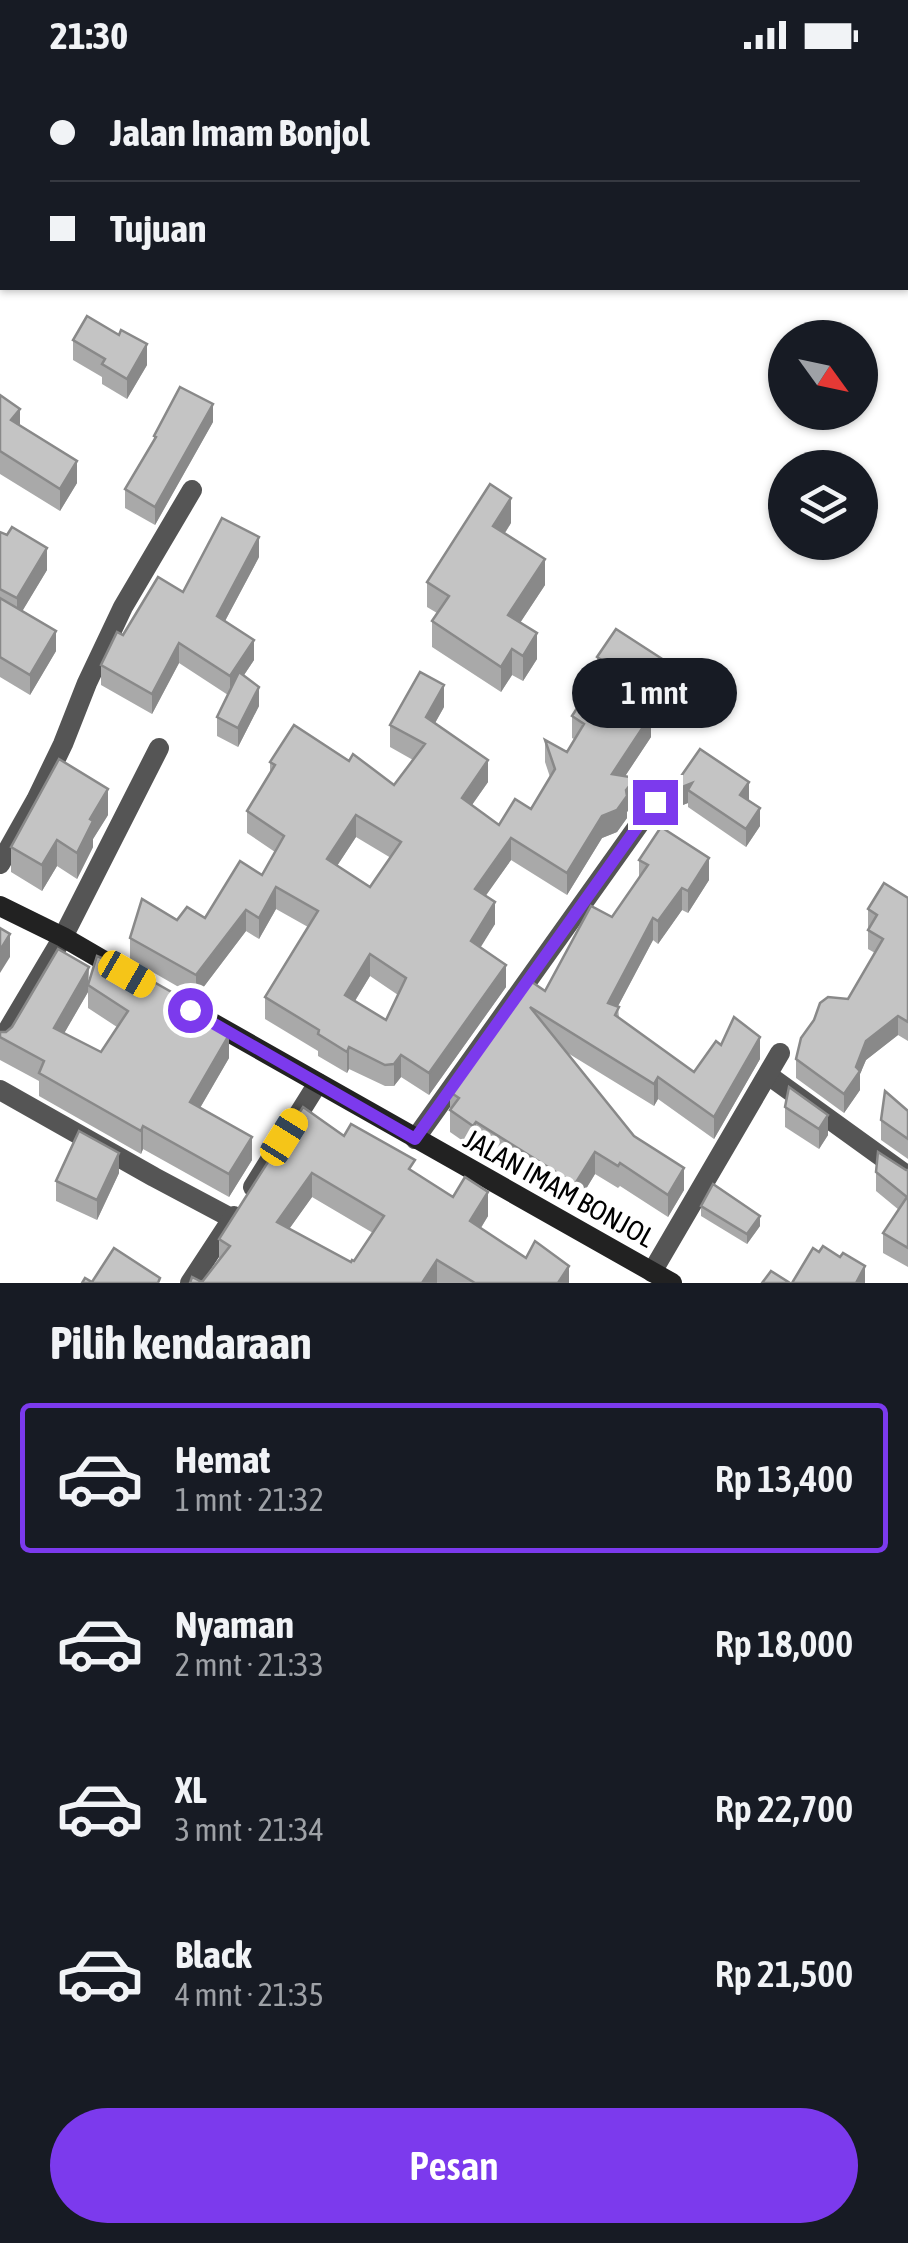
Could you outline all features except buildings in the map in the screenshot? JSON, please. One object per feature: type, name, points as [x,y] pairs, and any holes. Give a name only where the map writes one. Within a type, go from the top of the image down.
[{"type":"main road","points":[[0,906],[131,976]]},
{"type":"main road","name":"JALAN IMAM BONJOL","points":[[182,1005],[672,1283]]},
{"type":"street","points":[[0,864],[36,800],[86,683],[124,607],[192,490]]},
{"type":"street","points":[[0,1043],[63,937],[159,748]]},
{"type":"street","points":[[415,1139],[655,802]]},
{"type":"street","points":[[652,1272],[780,1054]]},
{"type":"street","points":[[768,1075],[908,1176]]},
{"type":"street","points":[[190,1283],[318,1083]]},
{"type":"street","points":[[0,1090],[233,1219]]},
{"type":"route","points":[[190,1010],[415,1139],[655,802]]}]
